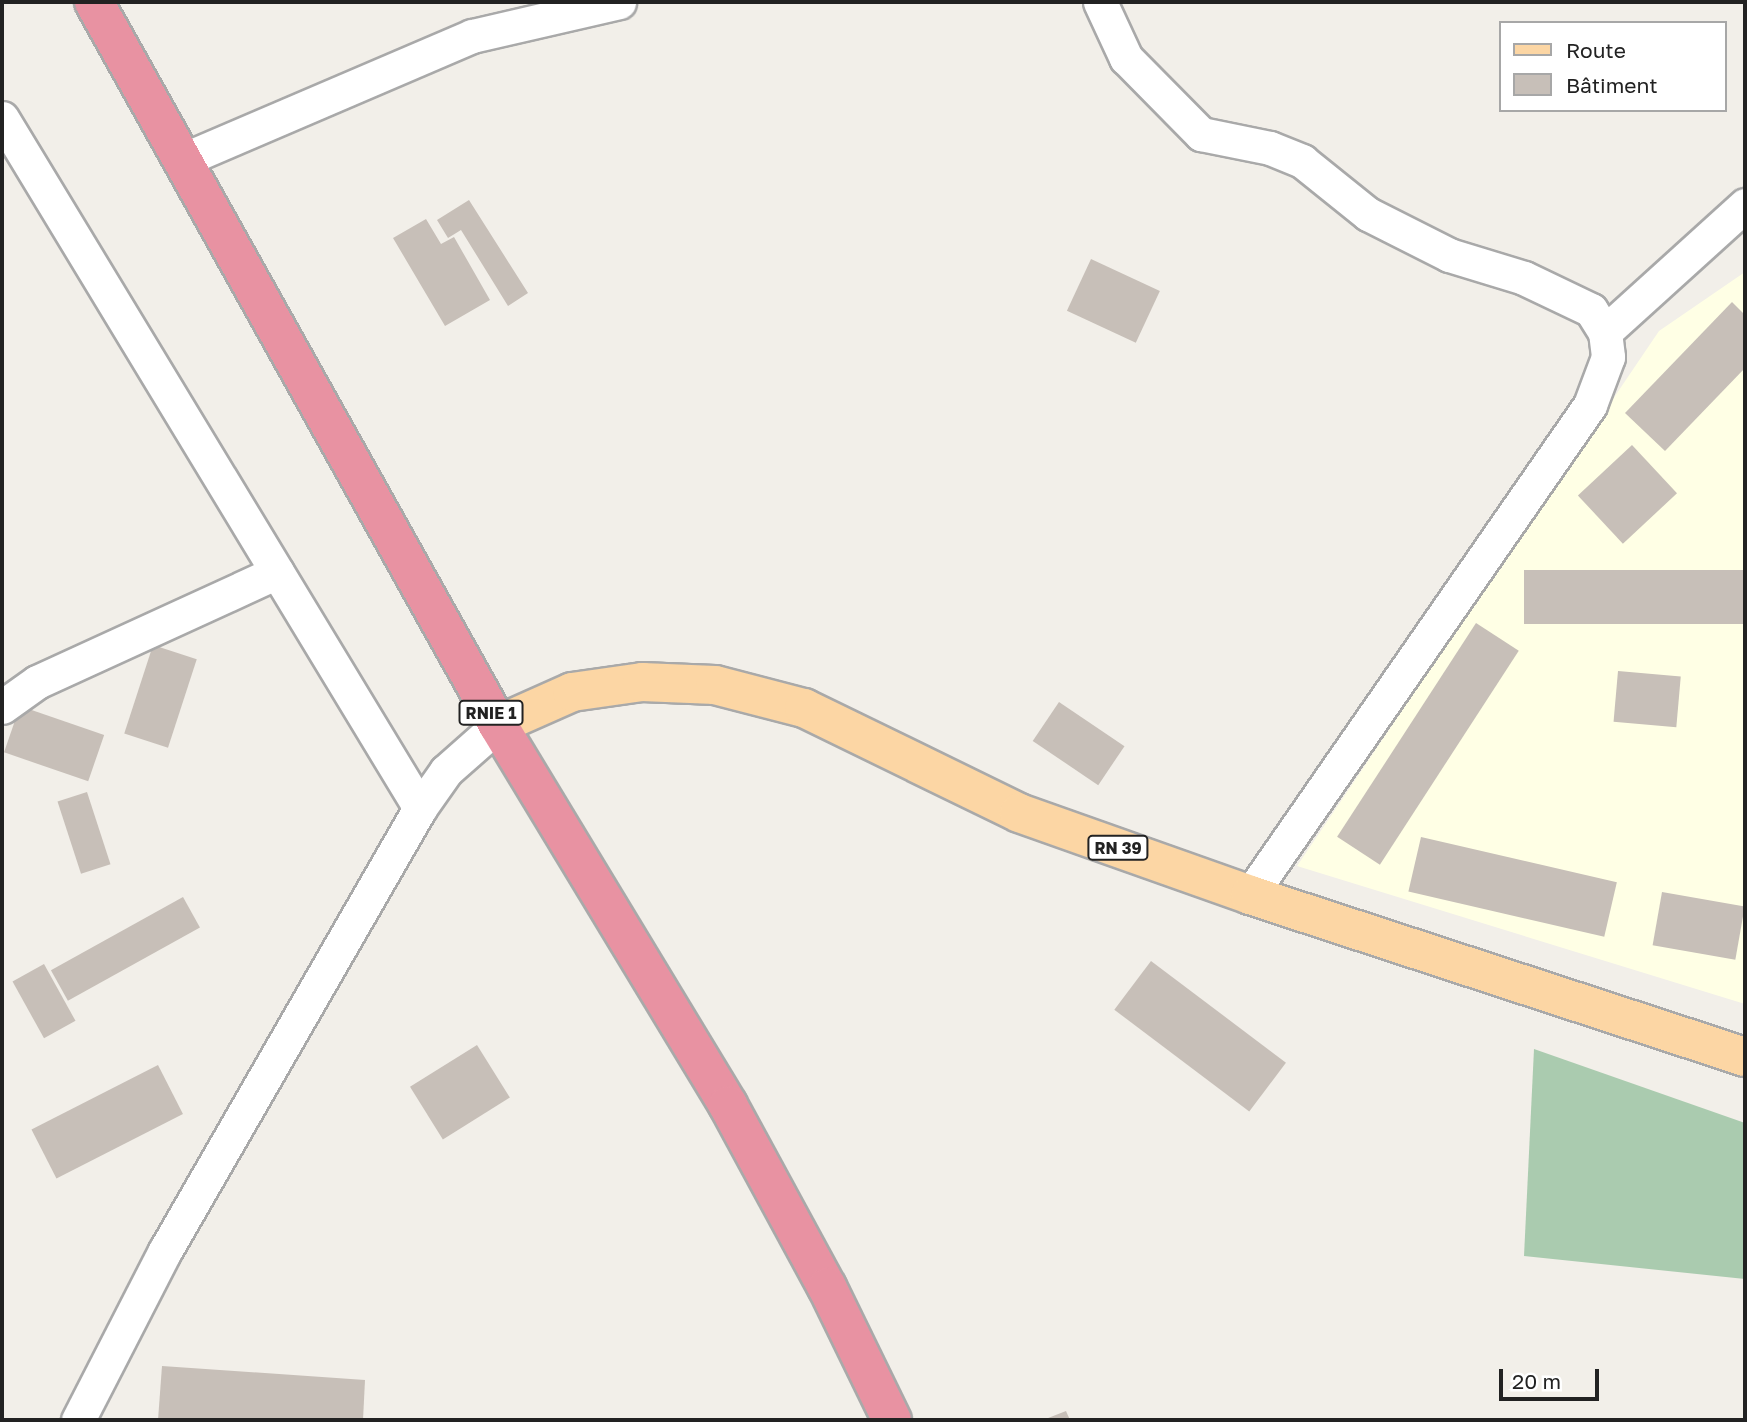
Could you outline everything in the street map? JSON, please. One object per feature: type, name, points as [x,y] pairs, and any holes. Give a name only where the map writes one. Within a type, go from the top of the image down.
[{"type":"highway","name":"RNIE 1","points":[[94,2],[185,159],[498,725],[728,1105],[827,1287],[892,1420]]},
{"type":"main road","name":"RN 39","points":[[498,725],[572,692],[642,682],[715,685],[804,708],[1019,813],[1250,895],[1745,1058]]},
{"type":"street","points":[[185,159],[472,37],[619,2]]},
{"type":"street","points":[[1100,2],[1126,58],[1201,134],[1270,148],[1302,161],[1368,214],[1449,255],[1524,278],[1569,299],[1591,310],[1605,332],[1608,357],[1590,405],[1250,895]]},
{"type":"street","points":[[2,118],[420,807]]},
{"type":"street","points":[[1605,332],[1745,205]]},
{"type":"street","points":[[2,707],[37,682],[277,572]]},
{"type":"street","points":[[78,1420],[165,1251],[420,807],[446,771],[498,725]]},
{"type":"shaded area","points":[[1745,272],[1745,1004],[1297,866],[1659,331]]},
{"type":"shaded area","points":[[1534,1049],[1745,1123],[1745,1279],[1524,1256]]},
{"type":"building","points":[[469,200],[528,293],[508,306],[461,230],[448,238],[437,220]]},
{"type":"building","points":[[426,219],[441,244],[454,237],[490,300],[445,326],[393,238]]},
{"type":"building","points":[[1091,259],[1160,291],[1136,343],[1067,311]]},
{"type":"building","points":[[1732,302],[1745,315],[1745,368],[1665,451],[1625,413]]},
{"type":"building","points":[[1632,445],[1677,493],[1623,544],[1578,495]]},
{"type":"building","points":[[1524,570],[1745,570],[1745,624],[1524,624]]},
{"type":"building","points":[[1476,623],[1519,651],[1380,865],[1337,837]]},
{"type":"building","points":[[153,645],[197,659],[168,748],[124,733]]},
{"type":"building","points":[[1618,671],[1681,676],[1676,727],[1614,722]]},
{"type":"building","points":[[1059,702],[1124,746],[1098,785],[1033,741]]},
{"type":"building","points":[[20,706],[104,735],[88,781],[4,752]]},
{"type":"building","points":[[87,792],[110,864],[81,874],[58,802]]},
{"type":"building","points":[[1421,837],[1617,882],[1604,937],[1408,892]]},
{"type":"building","points":[[1662,892],[1745,907],[1735,960],[1653,945]]},
{"type":"building","points":[[183,897],[200,928],[68,1001],[51,970]]},
{"type":"building","points":[[1151,961],[1286,1063],[1249,1111],[1114,1010]]},
{"type":"building","points":[[44,964],[76,1021],[44,1038],[13,981]]},
{"type":"building","points":[[477,1045],[510,1098],[443,1139],[410,1087]]},
{"type":"building","points":[[158,1065],[183,1114],[56,1178],[31,1129]]},
{"type":"building","points":[[162,1366],[365,1380],[363,1420],[158,1420]]},
{"type":"building","points":[[1066,1411],[1070,1420],[1043,1420]]}]
